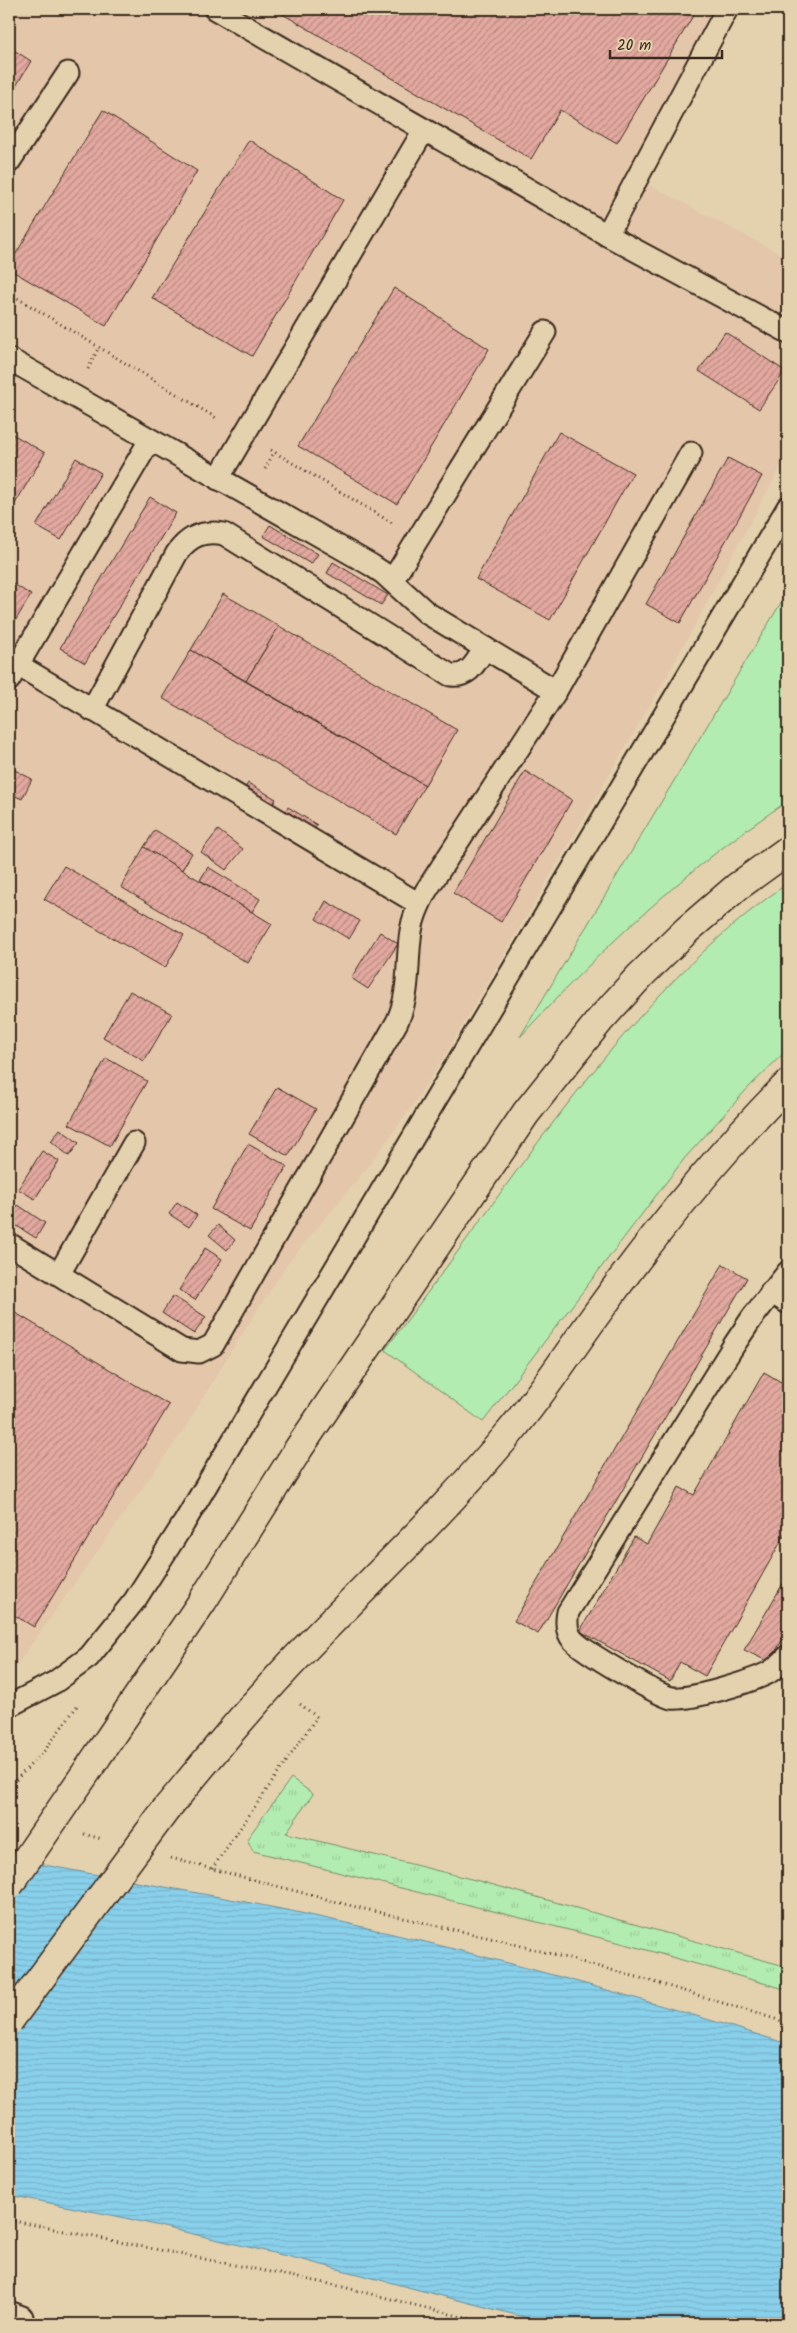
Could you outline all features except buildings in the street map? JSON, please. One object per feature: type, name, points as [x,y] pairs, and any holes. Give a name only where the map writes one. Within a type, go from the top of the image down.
[{"type":"main road","points":[[9,1885],[202,1602],[299,1448],[526,1112],[594,1028],[640,976],[687,930],[737,887],[788,850]]},
{"type":"main road","points":[[9,2021],[167,1808],[232,1729],[300,1654],[420,1533],[510,1432],[552,1378],[633,1264],[686,1198],[757,1116],[788,1084]]},
{"type":"lane","points":[[215,9],[607,235],[788,332]]},
{"type":"lane","points":[[607,235],[727,9]]},
{"type":"lane","points":[[9,162],[68,73]]},
{"type":"lane","points":[[218,479],[424,130]]},
{"type":"lane","points":[[392,581],[545,332]]},
{"type":"lane","points":[[9,359],[371,565],[392,581],[427,613],[556,691]]},
{"type":"lane","points":[[150,440],[13,673],[92,710],[419,904]]},
{"type":"lane","points":[[9,1244],[182,1350],[199,1352],[213,1345],[397,1022],[406,995],[410,932],[419,904],[556,691],[691,453]]},
{"type":"lane","points":[[9,1706],[55,1682],[89,1657],[135,1600],[189,1514],[788,507]]},
{"type":"lane","points":[[92,710],[177,553],[192,537],[202,533],[213,532],[229,537],[450,675],[457,676],[471,670],[486,648]]},
{"type":"lane","points":[[59,1274],[134,1143]]},
{"type":"lane","points":[[788,1272],[780,1298],[734,1345],[568,1612],[566,1620],[569,1635],[580,1646],[654,1691],[671,1698],[690,1697],[760,1677],[780,1665],[788,1656]]},
{"type":"path","points":[[9,293],[418,538]]},
{"type":"path","points":[[9,1788],[45,1750],[79,1703]]},
{"type":"path","points":[[212,1869],[317,1718],[308,1709]]},
{"type":"path","points":[[82,1834],[110,1841]]},
{"type":"path","points":[[166,1856],[356,1907],[512,1943],[648,1980],[788,2023]]},
{"type":"path","points":[[9,2220],[335,2285],[490,2324]]},
{"type":"shaded area","points":[[9,9],[740,9],[644,182],[788,258],[788,453],[667,676],[447,1052],[411,1108],[367,1168],[288,1263],[233,1348],[185,1428],[14,1669],[9,1669]]},
{"type":"green space","points":[[788,591],[788,801],[751,826],[681,881],[582,972],[520,1037]]},
{"type":"green space","points":[[788,883],[788,1049],[748,1088],[684,1159],[483,1422],[385,1350],[515,1173],[607,1055],[674,980],[748,913]]},
{"type":"green space","points":[[291,1778],[313,1794],[286,1833],[483,1882],[788,1967],[788,1990],[629,1945],[253,1851],[247,1839]]},
{"type":"water","points":[[9,1858],[252,1903],[391,1933],[562,1978],[788,2044],[788,2324],[551,2324],[299,2259],[121,2217],[9,2195]]}]
